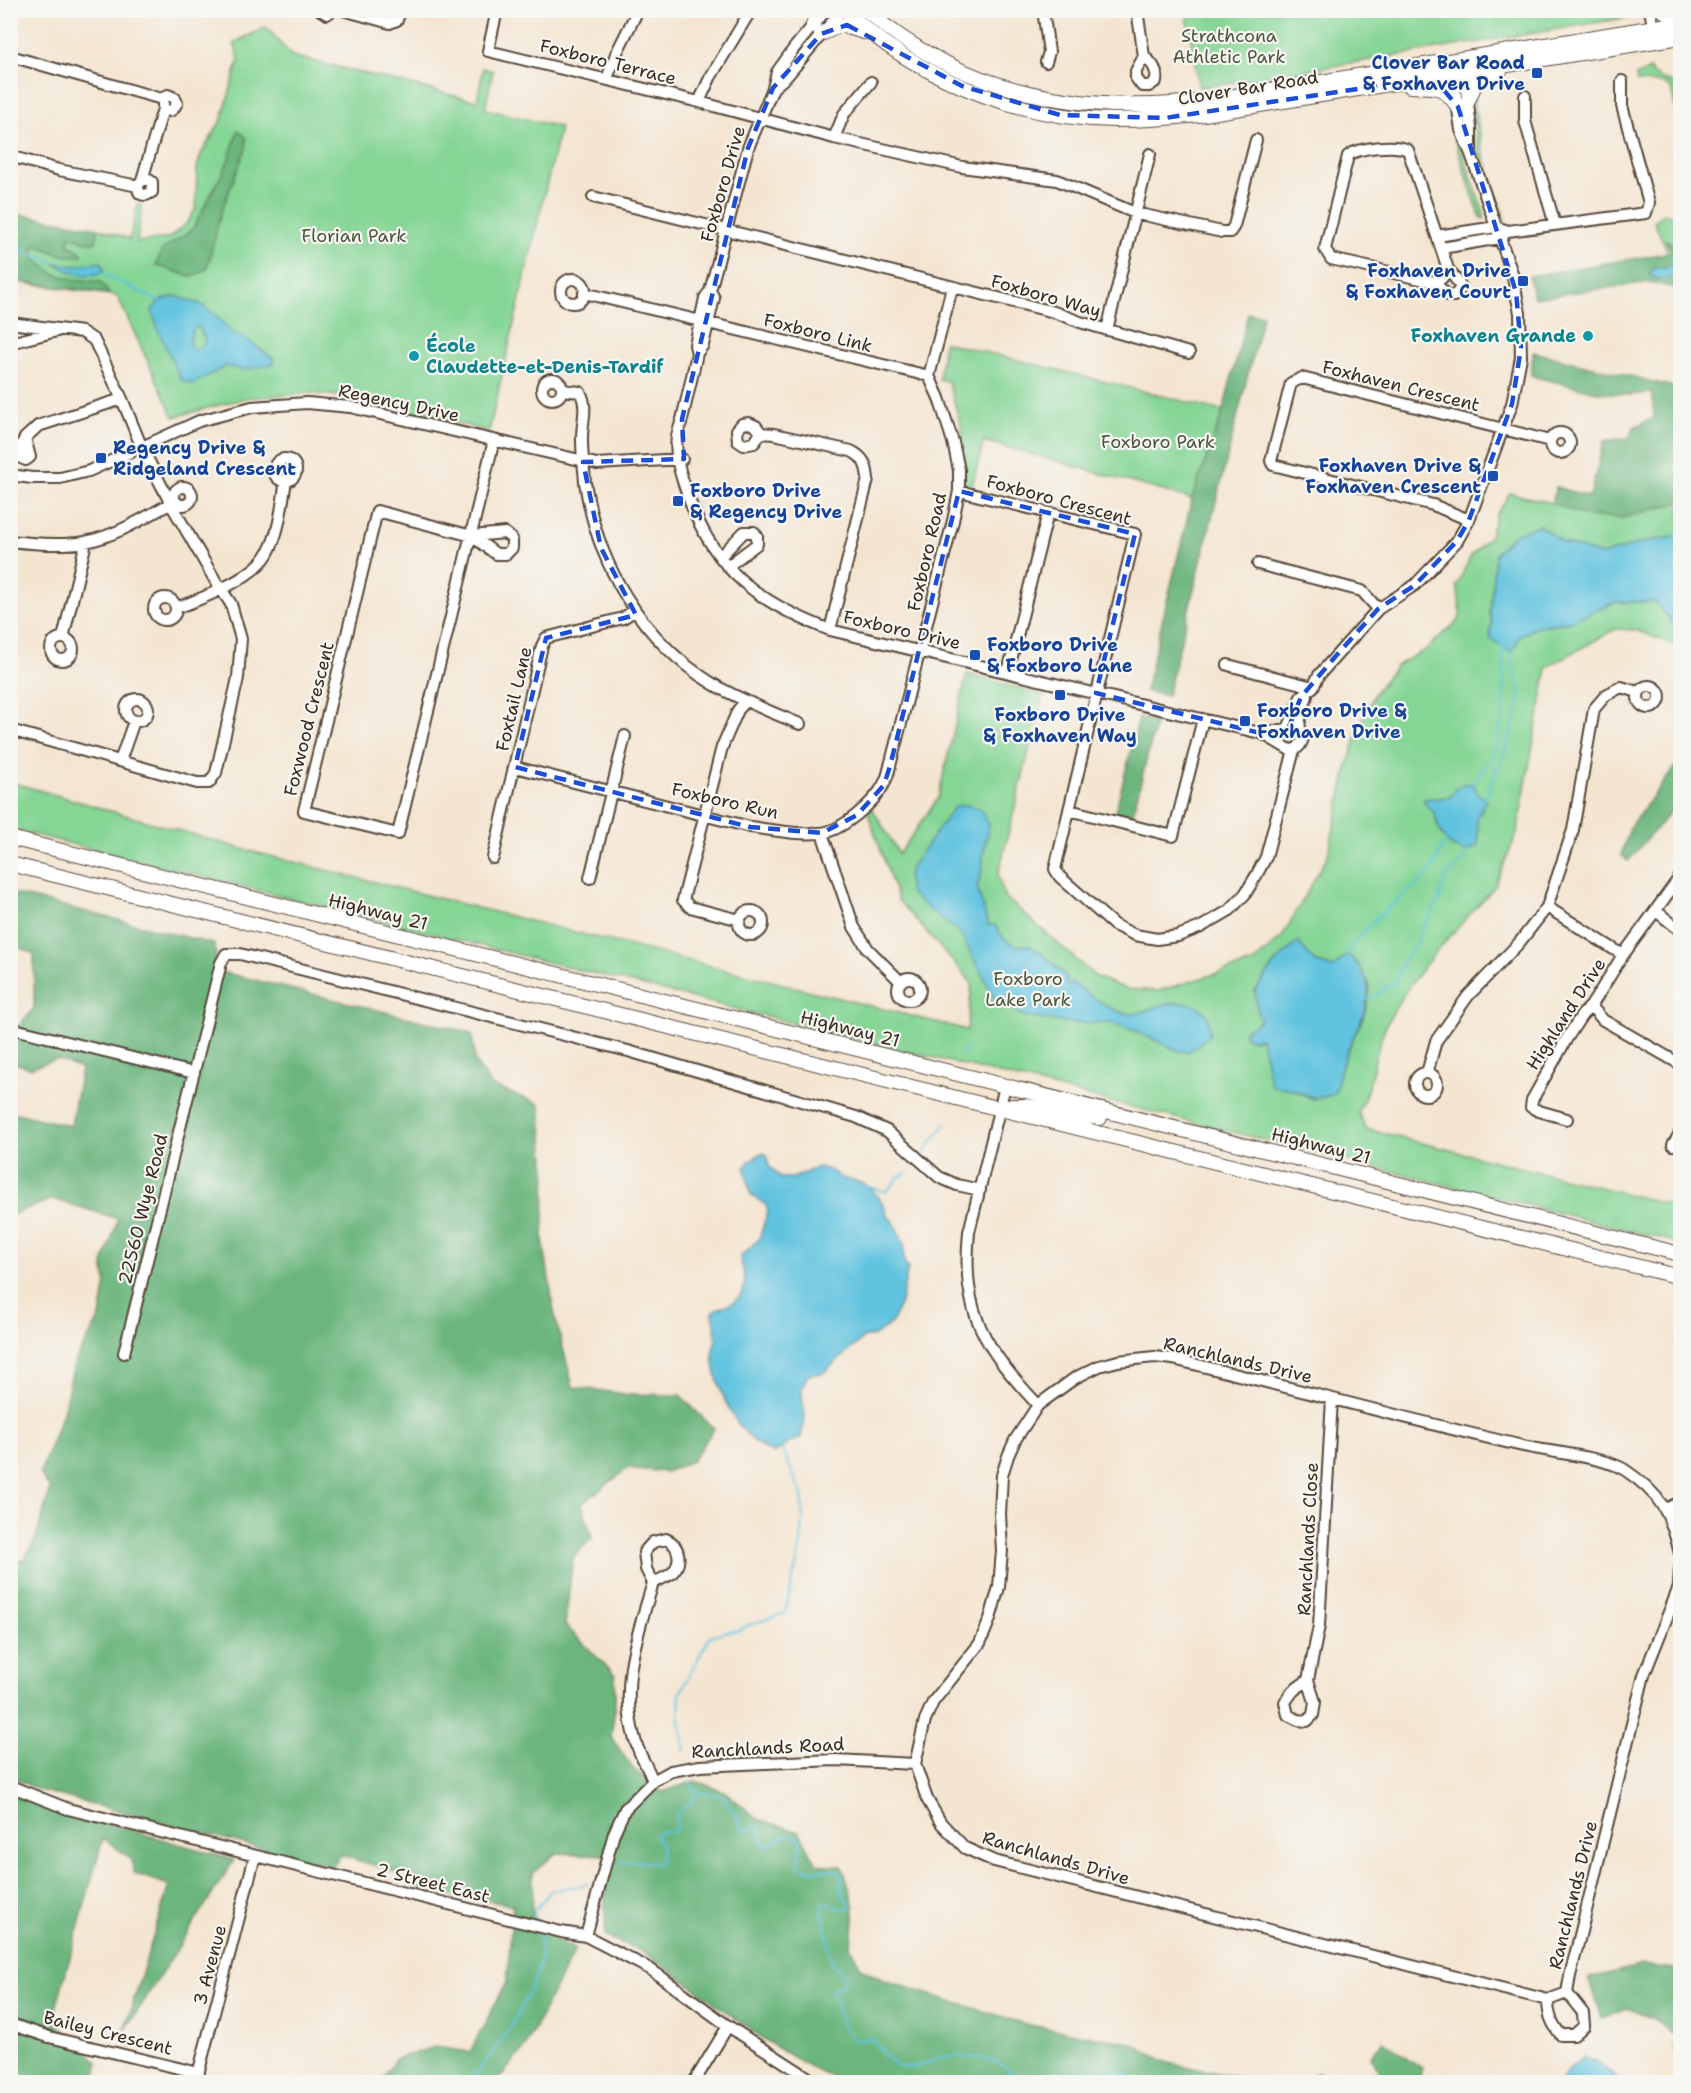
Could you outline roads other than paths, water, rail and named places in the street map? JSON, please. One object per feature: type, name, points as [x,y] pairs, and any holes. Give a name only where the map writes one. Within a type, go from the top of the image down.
[{"type":"main road","points":[[818,10],[817,29],[841,25],[879,31],[874,10]]},
{"type":"main road","name":"Clover Bar Road","points":[[843,10],[879,31],[926,68],[962,86],[1032,109],[1060,115],[1145,120],[1198,115],[1390,84],[1457,66],[1516,64],[1654,34],[1680,23]]},
{"type":"main road","name":"Clover Bar Road","points":[[866,10],[879,31],[911,44],[948,64],[1008,88],[1042,97],[1106,105],[1179,105],[1457,66],[1654,34],[1680,37]]},
{"type":"main road","points":[[1663,10],[1673,16],[1680,16]]},
{"type":"main road","points":[[1390,84],[1443,89],[1462,105],[1476,82],[1516,64]]},
{"type":"main road","name":"Highway 21","points":[[10,838],[1680,1254]]},
{"type":"main road","points":[[10,864],[1680,1277]]},
{"type":"main road","points":[[999,1110],[1012,1106],[1024,1106],[1153,1123]]},
{"type":"street","points":[[320,10],[327,14],[333,10]]},
{"type":"street","points":[[343,10],[390,23],[397,20],[400,10]]},
{"type":"street","name":"Foxboro Terrace","points":[[497,10],[488,51],[760,117]]},
{"type":"street","points":[[607,79],[616,54],[638,10]]},
{"type":"street","points":[[699,102],[710,78],[751,10]]},
{"type":"street","name":"Foxboro Drive","points":[[817,29],[826,10]]},
{"type":"street","name":"Foxboro Drive","points":[[843,10],[795,47],[777,72],[773,88],[748,148],[710,291],[714,297],[694,345],[697,352],[677,436],[681,459],[681,478],[698,523],[724,562],[753,590],[774,606],[830,630],[1260,733],[1286,747]]},
{"type":"street","points":[[1043,10],[1049,52],[1046,62]]},
{"type":"street","points":[[1137,10],[1144,56]]},
{"type":"street","points":[[1650,10],[1654,34]]},
{"type":"street","points":[[10,56],[163,104],[140,183],[59,170],[10,156]]},
{"type":"street","points":[[1096,693],[1055,869],[1060,877],[1114,925],[1135,935],[1157,939],[1178,936],[1201,927],[1230,910],[1245,894],[1266,857],[1289,771],[1285,730],[1301,697],[1378,609],[1415,585],[1457,541],[1469,520],[1504,429],[1518,374],[1521,329],[1504,235],[1496,227],[1471,154],[1472,128],[1462,105],[1457,66]]},
{"type":"street","points":[[1442,248],[1555,225],[1641,215],[1648,209],[1649,203],[1622,106],[1622,81]]},
{"type":"street","points":[[834,138],[844,114],[871,82]]},
{"type":"street","points":[[1525,96],[1525,122],[1555,225]]},
{"type":"street","points":[[760,117],[834,138],[962,167],[1058,180],[1135,213],[1222,232],[1230,232],[1234,226],[1256,140]]},
{"type":"street","points":[[1393,147],[1407,150],[1437,236],[1448,269],[1460,285],[1459,291],[1454,296],[1448,295],[1434,282],[1332,259],[1325,249],[1347,156],[1353,151],[1393,147]]},
{"type":"street","name":"Foxboro Way","points":[[593,197],[1054,312],[1107,330],[1150,154]]},
{"type":"street","points":[[1437,236],[1496,227]]},
{"type":"street","points":[[1434,282],[1442,278],[1448,269]]},
{"type":"street","points":[[929,376],[952,288]]},
{"type":"street","name":"Foxboro Link","points":[[584,293],[929,376]]},
{"type":"street","points":[[10,323],[82,332],[94,340],[142,448],[231,604],[241,639],[238,678],[216,773],[209,783],[204,784],[10,730]]},
{"type":"street","points":[[10,343],[59,329]]},
{"type":"street","points":[[1107,330],[1189,353]]},
{"type":"street","name":"Foxboro Road","points":[[921,651],[959,491],[959,470],[953,442],[939,398],[929,376]]},
{"type":"street","name":"Foxhaven Crescent","points":[[1469,520],[1433,505],[1273,465],[1271,461],[1291,383],[1302,378],[1504,429]]},
{"type":"street","points":[[562,390],[580,392],[585,401],[581,439],[588,501],[609,568],[634,611],[662,644],[712,684],[800,724]]},
{"type":"street","points":[[25,438],[38,426],[122,399]]},
{"type":"street","name":"Regency Drive","points":[[10,475],[60,478],[88,471],[200,421],[252,407],[307,403],[350,407],[583,462],[608,464],[681,459]]},
{"type":"street","points":[[1504,429],[1550,441]]},
{"type":"street","points":[[761,433],[850,451],[858,454],[867,465],[868,480],[830,630]]},
{"type":"street","name":"Foxwood Crescent","points":[[472,536],[377,511],[304,811],[398,834],[472,536],[494,440]]},
{"type":"street","points":[[176,608],[198,601],[252,572],[268,554],[280,519],[286,480]]},
{"type":"street","name":"Foxboro Crescent","points":[[959,491],[1135,534],[1096,693]]},
{"type":"street","points":[[10,541],[42,544],[86,542],[116,531],[173,502]]},
{"type":"street","points":[[1008,672],[1048,513]]},
{"type":"street","points":[[63,638],[86,542]]},
{"type":"street","points":[[1258,564],[1362,591],[1378,609]]},
{"type":"street","name":"Foxtail Lane","points":[[493,858],[542,646],[546,638],[623,618],[634,611]]},
{"type":"street","points":[[901,982],[868,949],[854,927],[822,833],[856,815],[884,785],[921,651]]},
{"type":"street","points":[[1228,665],[1310,689]]},
{"type":"street","points":[[1427,1073],[1436,1041],[1463,1003],[1519,943],[1547,907],[1573,830],[1582,789],[1590,723],[1594,709],[1606,695],[1621,687],[1638,692]]},
{"type":"street","points":[[1299,732],[1310,689]]},
{"type":"street","points":[[740,920],[690,907],[683,900],[722,747],[738,710],[746,701]]},
{"type":"street","points":[[1069,810],[1173,836],[1203,719]]},
{"type":"street","points":[[120,761],[134,721]]},
{"type":"street","points":[[1285,730],[1299,732],[1303,737],[1302,741],[1286,747]]},
{"type":"street","name":"Foxboro Drive","points":[[1260,733],[1285,730]]},
{"type":"street","points":[[590,878],[625,736]]},
{"type":"street","name":"Foxboro Run","points":[[515,767],[750,827],[822,833]]},
{"type":"street","name":"Highland Drive","points":[[1567,1119],[1531,1107],[1532,1100],[1582,1015],[1591,1006],[1623,956],[1680,877]]},
{"type":"street","points":[[1547,907],[1623,956]]},
{"type":"street","points":[[1656,911],[1680,930]]},
{"type":"street","name":"22560 Wye Road","points":[[124,1353],[221,963],[226,954],[240,954],[628,1051],[845,1114],[887,1131],[939,1177],[957,1185],[980,1190]]},
{"type":"street","points":[[1591,1006],[1603,1020],[1680,1064]]},
{"type":"street","points":[[10,1028],[194,1073]]},
{"type":"street","points":[[1005,1086],[969,1232],[968,1281],[972,1306],[983,1336],[1002,1366],[1038,1405]]},
{"type":"street","points":[[1673,1145],[1680,1133]]},
{"type":"street","name":"Ranchlands Drive","points":[[1680,1554],[1666,1509],[1644,1484],[1622,1468],[1524,1447],[1181,1361],[1154,1357],[1118,1360],[1099,1366],[1075,1378],[1038,1405],[1015,1440],[1002,1476],[1000,1514],[1002,1551],[990,1619],[980,1642],[933,1702],[925,1720],[915,1764],[927,1799],[941,1823],[965,1848],[994,1861],[1548,2000],[1567,1993],[1644,1675],[1679,1587],[1680,1568]]},
{"type":"street","name":"Ranchlands Close","points":[[1308,1680],[1319,1626],[1332,1399]]},
{"type":"street","points":[[1666,1509],[1680,1502]]},
{"type":"street","points":[[653,1583],[634,1648],[628,1683],[629,1712],[636,1743],[653,1781]]},
{"type":"street","name":"Ranchlands Road","points":[[586,1935],[614,1833],[625,1809],[653,1781],[671,1771],[700,1766],[835,1760],[915,1764]]},
{"type":"street","name":"2 Street East","points":[[10,1786],[68,1809],[561,1932],[586,1935],[650,1970],[728,2026],[815,2082]]},
{"type":"street","name":"3 Avenue","points":[[198,2078],[255,1856]]},
{"type":"street","points":[[1548,2000],[1548,2011],[1552,2024],[1561,2035],[1574,2035],[1584,2026],[1583,2013],[1567,1993]]},
{"type":"street","name":"Bailey Crescent","points":[[10,2024],[198,2078]]},
{"type":"street","points":[[694,2082],[728,2026]]},
{"type":"water","points":[[101,262],[104,268],[102,273],[90,275],[71,272],[54,263],[73,266]]},
{"type":"water","points":[[1680,264],[1680,276],[1660,279],[1650,276],[1652,269]]},
{"type":"water","points":[[175,296],[200,304],[232,332],[274,359],[274,364],[243,370],[226,366],[193,384],[181,380],[152,311],[159,301]],"holes":[[[200,328],[205,337],[204,344],[197,349],[192,349],[189,344],[193,329]]]},
{"type":"water","points":[[1539,525],[1563,543],[1602,555],[1650,541],[1680,536],[1680,621],[1673,623],[1655,602],[1616,602],[1571,621],[1539,626],[1520,636],[1511,653],[1491,639],[1490,612],[1495,554],[1513,535]]},
{"type":"water","points":[[1464,784],[1473,784],[1478,794],[1486,800],[1477,817],[1478,846],[1465,852],[1453,847],[1446,840],[1440,831],[1435,814],[1424,802],[1424,799],[1451,797],[1455,789]]},
{"type":"water","points":[[969,805],[981,810],[989,825],[982,872],[977,887],[988,925],[995,925],[1005,940],[1014,945],[1031,946],[1067,977],[1066,984],[1072,983],[1117,1011],[1128,1014],[1136,1013],[1177,1003],[1199,1008],[1208,1019],[1210,1033],[1201,1043],[1187,1052],[1176,1050],[1133,1030],[1111,1023],[1072,1023],[1025,1017],[1009,1008],[997,1008],[996,1001],[960,933],[910,893],[908,877],[911,867],[955,806]]},
{"type":"water","points":[[1298,942],[1315,962],[1333,968],[1348,954],[1360,967],[1366,979],[1368,992],[1367,1004],[1343,1061],[1335,1093],[1321,1098],[1285,1087],[1271,1086],[1261,1038],[1254,1040],[1245,1037],[1245,1031],[1261,1020],[1255,991],[1275,963]]},
{"type":"water","points":[[761,1153],[766,1154],[769,1166],[781,1178],[793,1178],[818,1167],[830,1170],[841,1178],[862,1183],[873,1190],[904,1244],[904,1261],[908,1268],[901,1302],[892,1322],[875,1336],[865,1337],[823,1373],[808,1375],[802,1387],[805,1419],[800,1439],[774,1453],[749,1437],[730,1411],[718,1381],[713,1351],[716,1338],[713,1311],[733,1303],[743,1291],[745,1280],[740,1257],[759,1239],[768,1211],[766,1205],[751,1195],[745,1168],[749,1161]]},
{"type":"water","points":[[1585,2057],[1597,2061],[1621,2082],[1561,2082],[1564,2075]]},
{"type":"waterway","points":[[10,245],[54,263]]},
{"type":"waterway","points":[[102,273],[159,301]]},
{"type":"waterway","points":[[1473,784],[1494,754],[1504,711],[1503,647]]},
{"type":"waterway","points":[[1484,799],[1504,754],[1521,698],[1520,688],[1512,667],[1511,653]]},
{"type":"waterway","points":[[1348,954],[1364,930],[1428,874],[1446,840]]},
{"type":"waterway","points":[[1368,999],[1395,983],[1403,961],[1417,943],[1423,927],[1439,900],[1446,876],[1465,859],[1467,851]]},
{"type":"waterway","points":[[963,1056],[965,1049]]},
{"type":"waterway","points":[[923,1154],[946,1123]]},
{"type":"waterway","points":[[867,1186],[886,1192],[899,1177],[907,1173]]},
{"type":"waterway","points":[[685,1751],[679,1715],[680,1694],[710,1637],[723,1632],[737,1631],[785,1613],[801,1544],[803,1521],[802,1495],[781,1447]]},
{"type":"waterway","points":[[689,1781],[696,1792]]},
{"type":"waterway","points":[[696,1792],[725,1797],[728,1807],[735,1812],[743,1831],[755,1826],[760,1828],[763,1845],[768,1846],[785,1836],[797,1836],[802,1842],[798,1864],[813,1870],[839,1871],[842,1875],[841,1892],[851,1904],[850,1907],[839,1909],[828,1903],[821,1904],[832,1963],[846,1977],[842,1986],[832,1988],[831,1992],[842,2024],[853,2040],[860,2041],[868,2038],[872,2040],[895,2066],[918,2066],[942,2057],[952,2056],[976,2058],[1004,2066],[1017,2082]]},
{"type":"waterway","points":[[619,1862],[638,1861],[657,1864],[661,1861],[662,1847],[655,1836],[660,1832],[674,1831],[677,1827],[676,1815],[692,1802],[696,1792]]},
{"type":"waterway","points":[[536,1923],[534,1911],[551,1891],[588,1884]]},
{"type":"waterway","points":[[470,2082],[513,2023],[531,1989],[541,1956],[537,1929]]},
{"type":"waterway","points":[[1054,2082],[1062,2075],[1073,2072],[1082,2076],[1108,2070],[1128,2075],[1130,2082]]},
{"type":"place","name":"Clover Bar Road & Foxhaven Drive","points":[[1537,73]]},
{"type":"place","name":"Foxhaven Drive & Foxhaven Court","points":[[1523,281]]},
{"type":"place","name":"Foxhaven Grande","points":[[1588,336]]},
{"type":"place","name":"École Claudette-et-Denis-Tardif","points":[[414,356]]},
{"type":"place","name":"Regency Drive & Ridgeland Crescent","points":[[101,458]]},
{"type":"place","name":"Foxhaven Drive & Foxhaven Crescent","points":[[1493,476]]},
{"type":"place","name":"Foxboro Drive & Regency Drive","points":[[678,501]]},
{"type":"place","name":"Foxboro Drive & Foxboro Lane","points":[[975,655]]},
{"type":"place","name":"Foxboro Drive & Foxhaven Way","points":[[1060,695]]},
{"type":"place","name":"Foxboro Drive & Foxhaven Drive","points":[[1245,721]]},
{"type":"park label","name":"Strathcona Athletic Park","points":[[1229,46]]},
{"type":"park label","name":"Florian Park","points":[[354,236]]},
{"type":"park label","name":"Foxboro Park","points":[[1158,442]]},
{"type":"park label","name":"Foxboro Lake Park","points":[[1028,989]]}]
